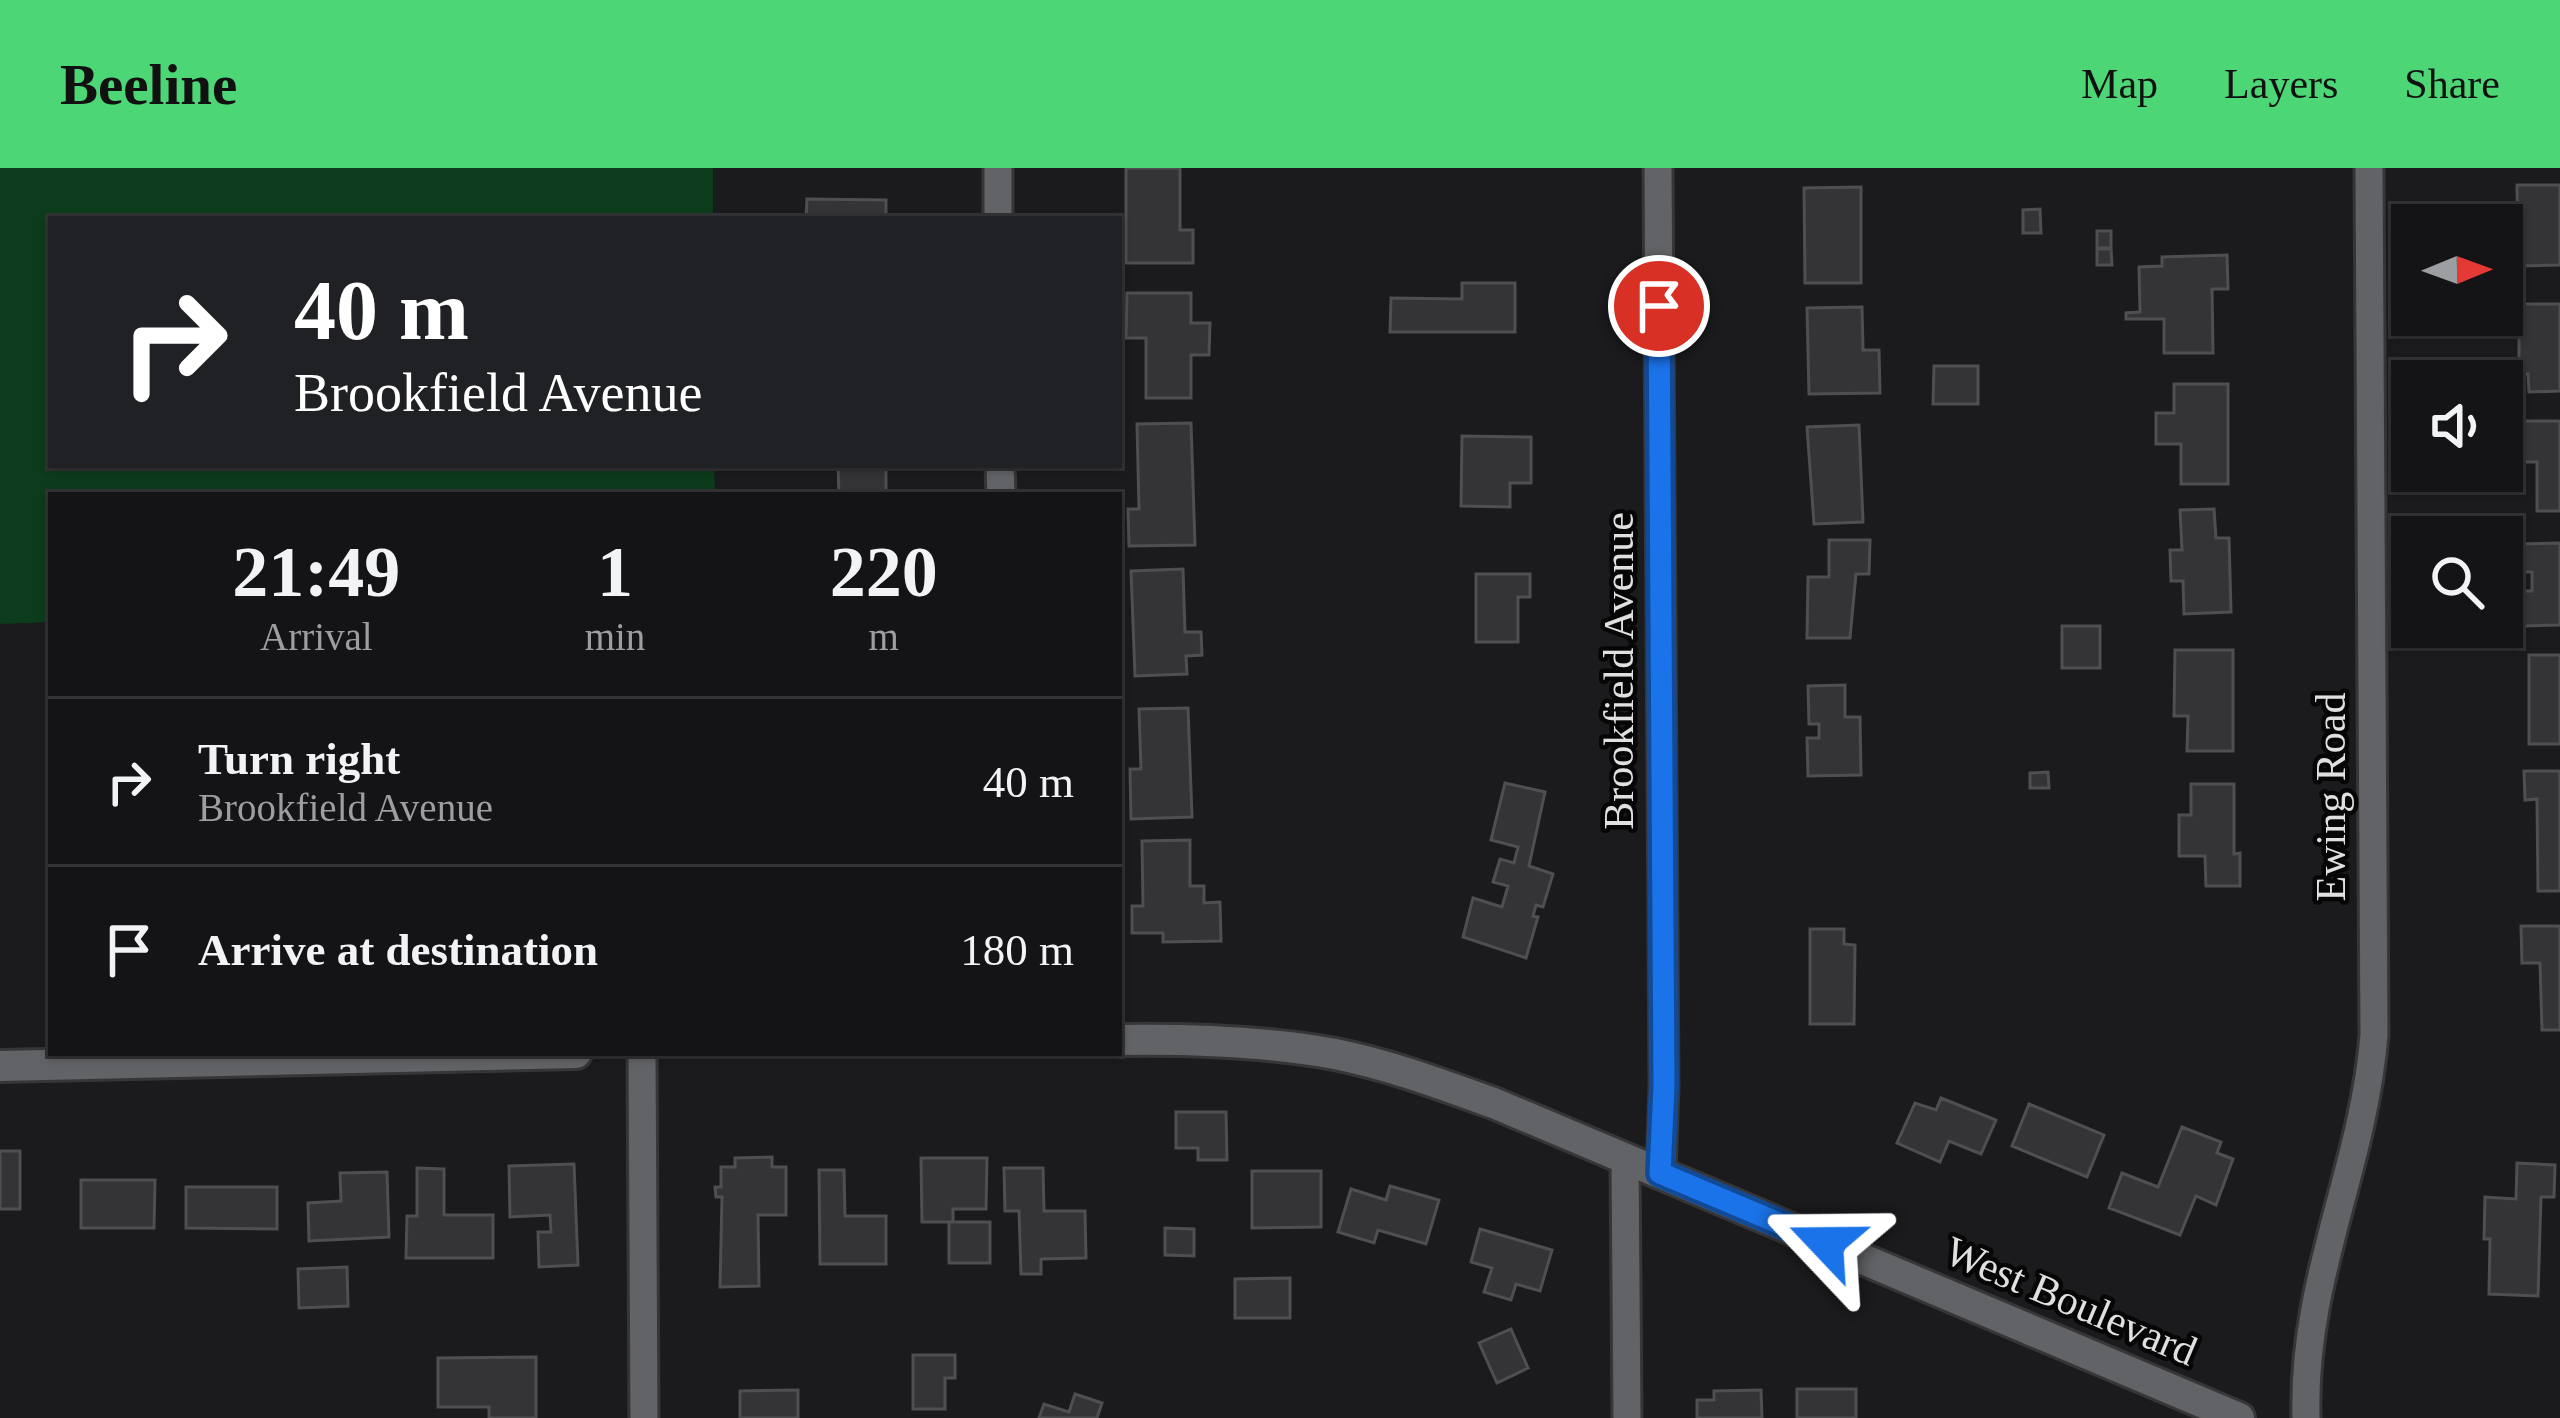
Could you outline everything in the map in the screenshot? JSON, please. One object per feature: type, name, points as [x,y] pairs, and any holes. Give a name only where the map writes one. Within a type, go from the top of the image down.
[{"type":"street","points":[[998,168],[998,216]]},
{"type":"street","name":"Brookfield Avenue","points":[[1658,168],[1664,1062],[1660,1173]]},
{"type":"street","name":"Ewing Road","points":[[2306,1418],[2304,1379],[2312,1307],[2361,1133],[2374,1034],[2369,168]]},
{"type":"street","name":"West Boulevard","points":[[1122,1040],[1260,1045],[1337,1055],[1415,1075],[1496,1104],[2239,1418]]},
{"type":"street","points":[[0,1066],[443,1056]]},
{"type":"street","points":[[642,1056],[644,1418]]},
{"type":"street","points":[[1625,1158],[1627,1418]]},
{"type":"green space","points":[[0,168],[713,168],[713,216],[48,216],[48,468],[714,468],[715,492],[48,492],[48,622],[0,624]]},
{"type":"building","points":[[1126,168],[1180,168],[1180,230],[1193,230],[1193,263],[1126,263]]},
{"type":"building","points":[[2517,185],[2560,185],[2560,265],[2523,266],[2523,204],[2517,204]]},
{"type":"building","points":[[1861,187],[1861,283],[1805,283],[1804,188]]},
{"type":"building","points":[[807,199],[886,200],[886,216],[806,216]]},
{"type":"building","points":[[2040,209],[2041,233],[2023,233],[2023,210]]},
{"type":"building","points":[[2097,231],[2111,231],[2111,248],[2097,248]]},
{"type":"building","points":[[2097,249],[2111,249],[2112,265],[2097,265]]},
{"type":"building","points":[[2227,255],[2228,289],[2212,289],[2213,353],[2164,353],[2164,319],[2126,319],[2126,313],[2140,312],[2139,267],[2162,266],[2162,257]]},
{"type":"building","points":[[1462,283],[1515,283],[1515,332],[1390,332],[1391,298],[1462,299]]},
{"type":"building","points":[[1127,293],[1191,293],[1191,323],[1210,323],[1209,355],[1191,355],[1191,398],[1146,398],[1146,338],[1126,338]]},
{"type":"building","points":[[2523,304],[2560,304],[2560,391],[2529,392],[2528,374],[2523,374],[2523,360],[2519,360]]},
{"type":"building","points":[[1862,307],[1863,350],[1879,350],[1880,393],[1809,394],[1807,308]]},
{"type":"building","points":[[1934,366],[1978,366],[1978,404],[1933,404]]},
{"type":"building","points":[[2174,384],[2228,384],[2228,484],[2181,484],[2181,444],[2156,444],[2156,413],[2174,413]]},
{"type":"building","points":[[2523,421],[2560,421],[2560,511],[2537,511],[2537,462],[2523,462]]},
{"type":"building","points":[[1191,423],[1195,545],[1129,546],[1128,509],[1139,509],[1137,424]]},
{"type":"building","points":[[1859,425],[1863,522],[1814,524],[1807,427]]},
{"type":"building","points":[[1462,436],[1531,437],[1531,483],[1510,483],[1510,507],[1461,506]]},
{"type":"building","points":[[838,468],[886,468],[886,492],[839,492]]},
{"type":"building","points":[[2214,509],[2216,538],[2229,538],[2231,612],[2184,614],[2183,581],[2171,581],[2170,550],[2182,550],[2180,510]]},
{"type":"building","points":[[1829,540],[1870,540],[1869,574],[1856,574],[1850,638],[1807,638],[1808,577],[1829,577]]},
{"type":"building","points":[[2560,543],[2560,625],[2523,626],[2523,591],[2532,591],[2532,572],[2523,572],[2523,544]]},
{"type":"building","points":[[1183,569],[1185,632],[1201,632],[1202,655],[1186,656],[1187,674],[1135,676],[1131,571]]},
{"type":"building","points":[[1476,574],[1530,574],[1530,597],[1518,597],[1518,642],[1476,642]]},
{"type":"building","points":[[2062,626],[2100,626],[2100,668],[2062,668]]},
{"type":"building","points":[[2175,650],[2233,650],[2233,751],[2187,751],[2188,716],[2174,716]]},
{"type":"building","points":[[2529,655],[2560,655],[2560,744],[2529,744]]},
{"type":"building","points":[[1845,685],[1845,717],[1860,717],[1861,775],[1808,776],[1807,738],[1819,738],[1819,724],[1809,724],[1808,686]]},
{"type":"building","points":[[1188,708],[1192,817],[1131,819],[1130,769],[1141,769],[1139,709]]},
{"type":"building","points":[[2524,771],[2560,771],[2560,891],[2538,891],[2537,799],[2525,800]]},
{"type":"building","points":[[2048,772],[2049,788],[2030,788],[2030,773]]},
{"type":"building","points":[[1505,783],[1545,792],[1529,866],[1553,874],[1543,907],[1536,905],[1533,916],[1538,917],[1526,958],[1463,937],[1473,898],[1502,907],[1508,886],[1493,882],[1500,859],[1514,863],[1518,847],[1491,840]]},
{"type":"building","points":[[2191,784],[2234,784],[2234,854],[2240,853],[2240,886],[2206,886],[2205,856],[2179,856],[2179,815],[2191,815]]},
{"type":"building","points":[[1190,840],[1190,886],[1204,886],[1204,903],[1220,902],[1221,941],[1163,942],[1163,933],[1132,933],[1132,906],[1143,906],[1142,841]]},
{"type":"building","points":[[2521,926],[2560,926],[2560,1030],[2542,1030],[2540,963],[2522,963]]},
{"type":"building","points":[[1810,929],[1844,929],[1844,944],[1855,945],[1854,1024],[1810,1024]]},
{"type":"building","points":[[1941,1098],[1996,1120],[1981,1154],[1949,1141],[1940,1162],[1897,1143],[1915,1103],[1936,1110]]},
{"type":"building","points":[[2029,1104],[2104,1135],[2087,1177],[2012,1146]]},
{"type":"building","points":[[1176,1112],[1226,1112],[1227,1160],[1198,1160],[1198,1148],[1176,1148]]},
{"type":"building","points":[[2182,1127],[2221,1142],[2217,1153],[2233,1159],[2216,1205],[2196,1196],[2180,1235],[2109,1208],[2122,1173],[2158,1187]]},
{"type":"building","points":[[0,1151],[20,1151],[20,1209],[0,1209]]},
{"type":"building","points":[[772,1157],[772,1167],[786,1167],[786,1215],[758,1215],[759,1286],[720,1287],[722,1197],[716,1197],[715,1187],[721,1187],[721,1167],[735,1167],[735,1158]]},
{"type":"building","points":[[921,1158],[987,1158],[986,1209],[953,1209],[953,1222],[922,1222]]},
{"type":"building","points":[[2517,1163],[2555,1165],[2554,1197],[2541,1197],[2538,1296],[2489,1294],[2485,1197],[2516,1199]]},
{"type":"building","points":[[574,1164],[578,1265],[539,1267],[538,1232],[551,1232],[550,1215],[510,1217],[509,1166]]},
{"type":"building","points":[[417,1168],[444,1169],[444,1215],[493,1215],[493,1258],[406,1258],[407,1216],[417,1216]]},
{"type":"building","points":[[1004,1168],[1043,1168],[1044,1211],[1085,1211],[1086,1258],[1041,1259],[1041,1274],[1021,1274],[1019,1211],[1005,1211]]},
{"type":"building","points":[[819,1170],[844,1170],[845,1216],[886,1216],[886,1264],[820,1264]]},
{"type":"building","points":[[1252,1171],[1321,1171],[1321,1227],[1252,1228]]},
{"type":"building","points":[[387,1172],[389,1237],[309,1241],[308,1203],[341,1201],[340,1173]]},
{"type":"building","points":[[81,1180],[155,1180],[154,1228],[81,1228]]},
{"type":"building","points":[[1390,1186],[1439,1200],[1426,1244],[1378,1230],[1374,1243],[1338,1232],[1351,1189],[1386,1200]]},
{"type":"building","points":[[186,1187],[277,1187],[277,1229],[186,1228]]},
{"type":"building","points":[[949,1222],[990,1222],[990,1263],[949,1263]]},
{"type":"building","points":[[1165,1228],[1194,1229],[1194,1256],[1165,1255]]},
{"type":"building","points":[[1480,1229],[1552,1250],[1540,1291],[1516,1284],[1511,1300],[1484,1292],[1492,1268],[1471,1262]]},
{"type":"building","points":[[347,1267],[348,1306],[299,1308],[298,1269]]},
{"type":"building","points":[[1290,1278],[1290,1318],[1235,1318],[1235,1279]]},
{"type":"building","points":[[1511,1329],[1528,1368],[1497,1383],[1479,1343]]},
{"type":"building","points":[[913,1355],[955,1355],[955,1378],[945,1378],[945,1409],[913,1409]]},
{"type":"building","points":[[536,1357],[536,1418],[489,1418],[489,1407],[438,1407],[438,1358]]},
{"type":"building","points":[[1797,1389],[1856,1389],[1856,1418],[1797,1418]]},
{"type":"building","points":[[798,1390],[798,1418],[740,1418],[740,1391]]},
{"type":"building","points":[[1761,1390],[1762,1418],[1697,1418],[1697,1400],[1714,1400],[1714,1391]]},
{"type":"building","points":[[1075,1394],[1102,1403],[1097,1418],[1039,1418],[1044,1404],[1069,1412]]},
{"type":"route","points":[[1659,306],[1664,1086],[1660,1173],[1826,1243]]}]
